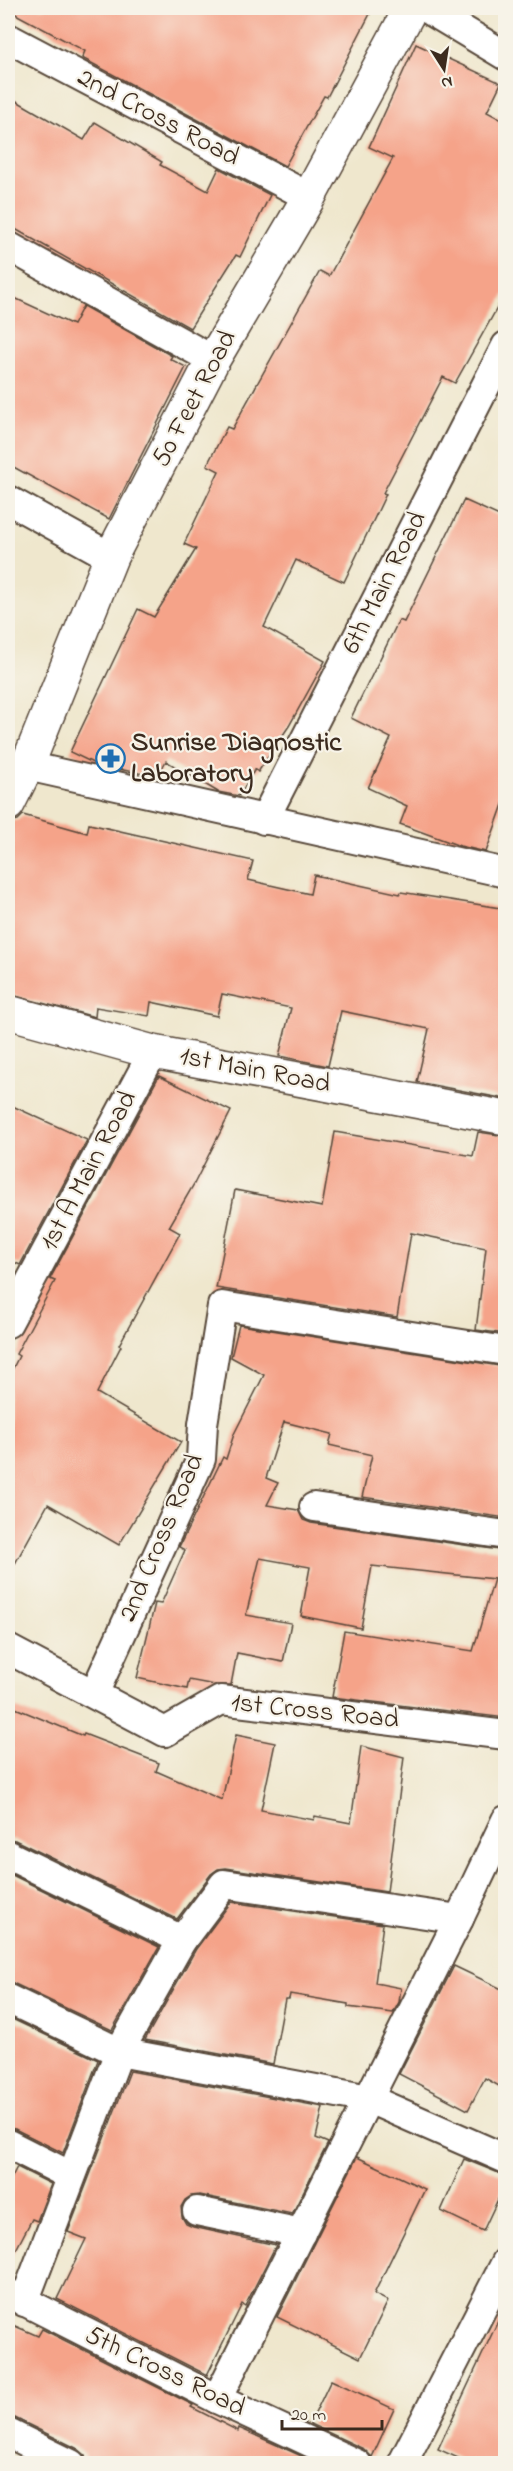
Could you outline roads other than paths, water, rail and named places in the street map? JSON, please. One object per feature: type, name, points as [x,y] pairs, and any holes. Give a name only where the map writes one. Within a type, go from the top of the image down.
[{"type":"street","name":"50 Feet Road","points":[[8,804],[27,766],[111,556],[213,360],[309,198],[411,8]]},
{"type":"street","points":[[426,8],[506,56]]},
{"type":"street","name":"2nd Cross Road","points":[[8,38],[309,198]]},
{"type":"street","points":[[8,246],[213,360]]},
{"type":"street","name":"6th Main Road","points":[[264,820],[506,346]]},
{"type":"street","points":[[8,500],[111,556]]},
{"type":"street","points":[[27,766],[506,873]]},
{"type":"street","name":"1st Main Road","points":[[8,1012],[153,1052],[506,1118]]},
{"type":"street","name":"1st A Main Road","points":[[8,1323],[153,1052]]},
{"type":"street","name":"2nd Cross Road","points":[[94,1694],[201,1459],[202,1424],[222,1306],[506,1351]]},
{"type":"street","points":[[314,1507],[506,1535]]},
{"type":"street","name":"1st Cross Road","points":[[8,1648],[165,1732],[220,1700],[506,1735]]},
{"type":"street","points":[[217,2399],[459,1919],[506,1820]]},
{"type":"street","points":[[8,1855],[182,1940]]},
{"type":"street","points":[[16,2298],[70,2176],[119,2052],[182,1940],[225,1884],[459,1919]]},
{"type":"street","points":[[8,1999],[119,2052],[369,2099],[506,2159]]},
{"type":"street","points":[[8,2144],[70,2176]]},
{"type":"street","points":[[197,2211],[301,2233]]},
{"type":"street","points":[[402,2463],[506,2262]]},
{"type":"street","name":"5th Cross Road","points":[[16,2298],[217,2399],[357,2463]]},
{"type":"street","points":[[8,2433],[71,2463]]},
{"type":"place","name":"Sunrise Diagnostic Laboratory","points":[[110,759]]}]
